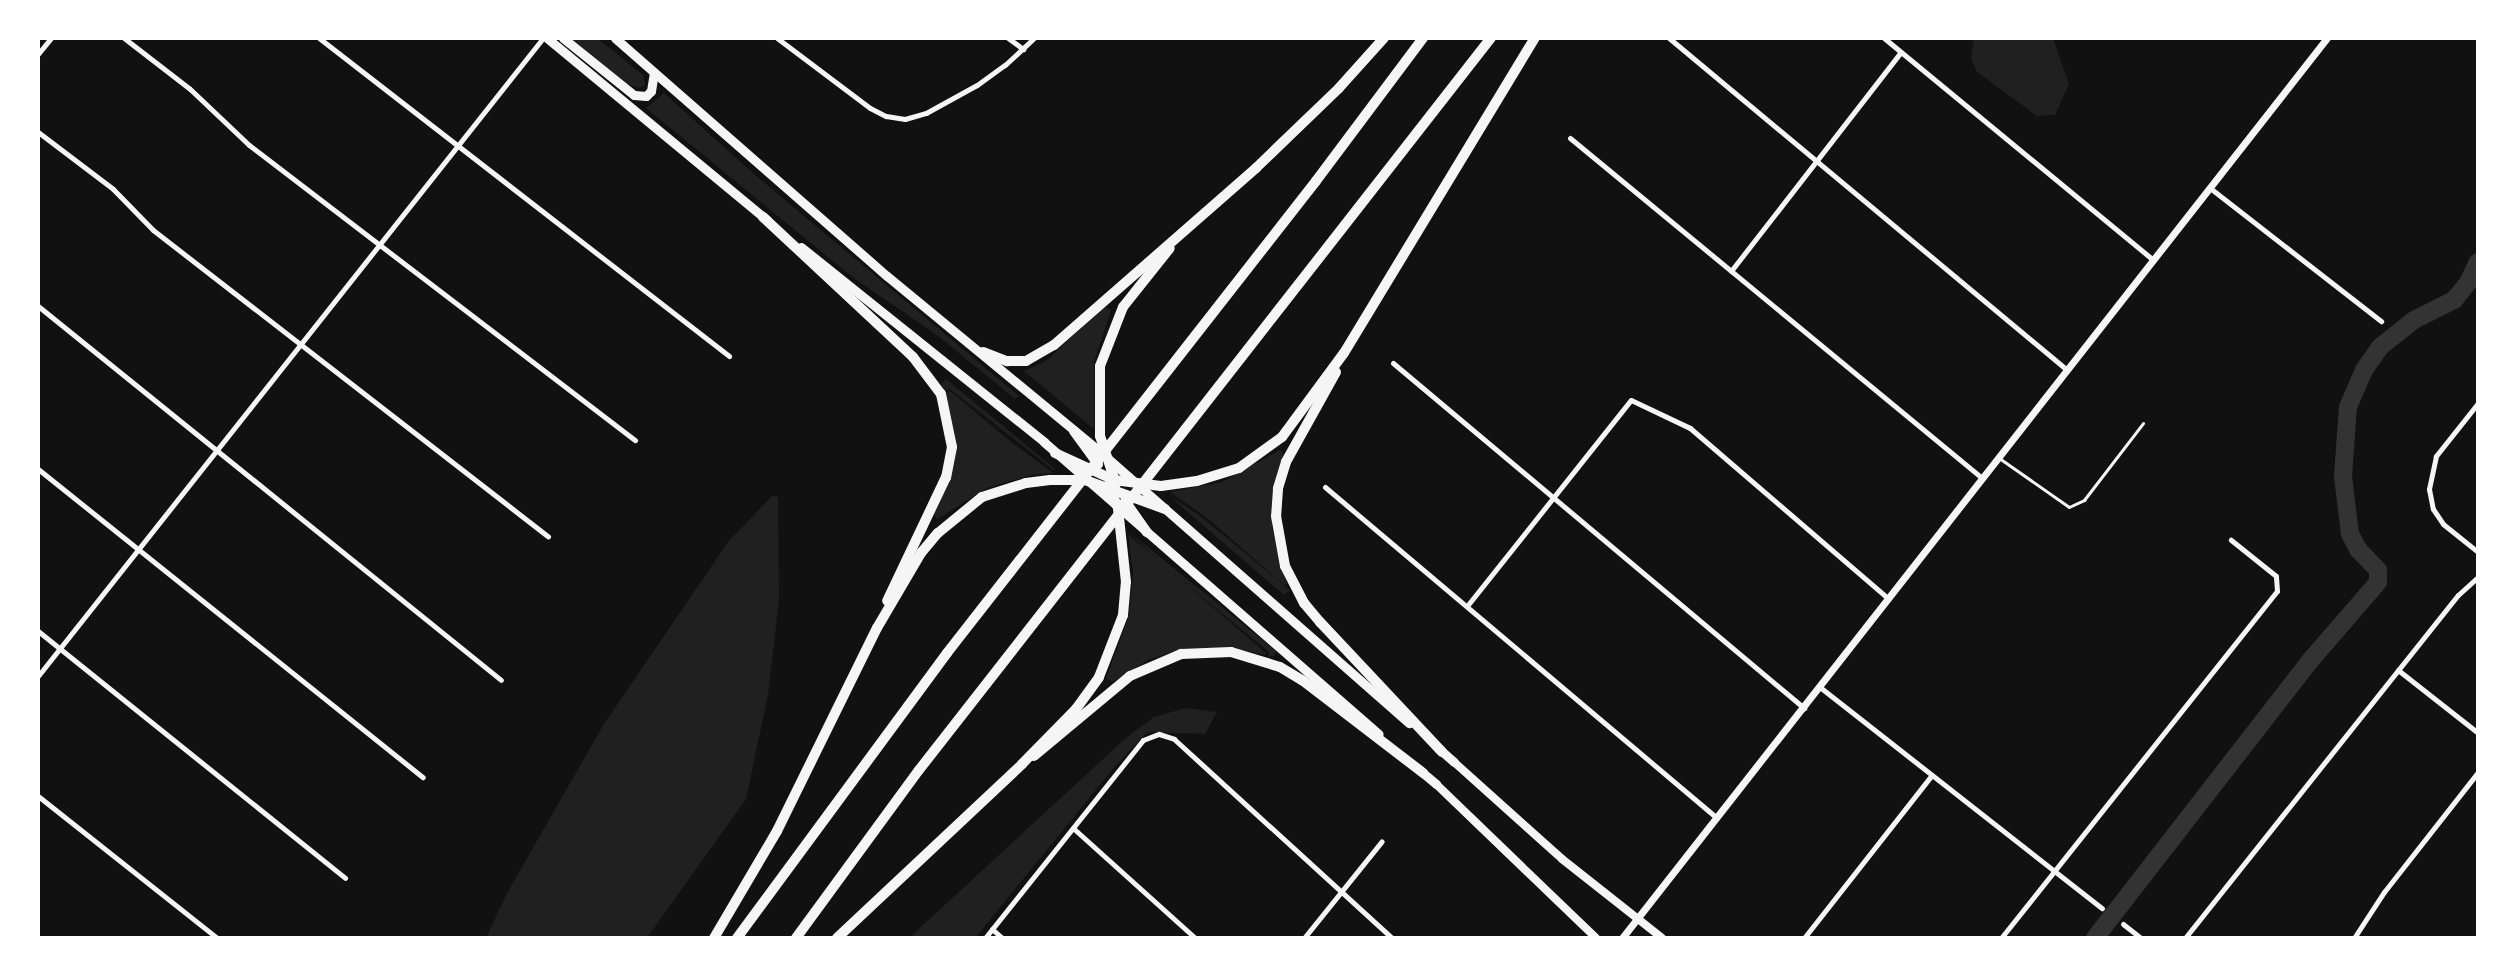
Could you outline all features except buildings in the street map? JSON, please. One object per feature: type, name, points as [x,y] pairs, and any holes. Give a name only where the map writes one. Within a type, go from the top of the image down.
[{"type":"highway","points":[[545,38],[763,217],[930,348],[1234,604],[1436,784]]},
{"type":"highway","points":[[563,38],[634,95],[646,96],[651,91],[654,73]]},
{"type":"highway","points":[[615,38],[887,276],[983,352],[1105,456],[1454,762]]},
{"type":"highway","points":[[983,352],[1017,362],[1037,357],[1181,233],[1339,88],[1384,38]]},
{"type":"highway","points":[[737,938],[873,749],[1316,181],[1423,38]]},
{"type":"highway","points":[[796,938],[919,770],[1491,38]]},
{"type":"highway","points":[[1442,752],[1304,603],[1292,584],[1278,539],[1278,489],[1286,462],[1344,353],[1535,38]]},
{"type":"highway","points":[[763,217],[930,376],[948,416],[952,447],[946,477],[895,580],[877,628]]},
{"type":"highway","points":[[837,938],[1022,764],[1087,695],[1113,646],[1123,615],[1126,582],[1118,508],[1105,456],[1098,409],[1100,366],[1110,335],[1130,295],[1181,233]]},
{"type":"highway","points":[[714,938],[777,831],[877,628],[929,543],[982,497],[1026,483],[1085,480],[1136,485],[1197,481],[1239,468],[1261,455],[1302,414],[1344,353]]},
{"type":"highway","points":[[1074,431],[1147,532]]},
{"type":"highway","points":[[1055,453],[1165,509]]},
{"type":"highway","points":[[1022,764],[1130,676],[1181,654],[1204,651],[1231,652],[1280,667],[1302,680],[1423,773]]},
{"type":"main road","points":[[1622,938],[1890,600],[2327,38]]},
{"type":"main road","points":[[1454,762],[1636,920],[1662,938]]},
{"type":"main road","points":[[1436,784],[1596,938]]},
{"type":"street","points":[[38,54],[51,38]]},
{"type":"street","points":[[124,38],[190,89],[249,145],[635,440]]},
{"type":"street","points":[[319,38],[729,356]]},
{"type":"street","points":[[38,676],[379,243],[545,38]]},
{"type":"street","points":[[777,38],[870,108],[892,117],[917,117],[940,106],[1005,65],[1034,38]]},
{"type":"street","points":[[1008,38],[1023,49]]},
{"type":"street","points":[[1669,38],[2067,370]]},
{"type":"street","points":[[1884,38],[2153,260]]},
{"type":"street","points":[[1731,271],[1901,52]]},
{"type":"street","points":[[38,132],[113,189],[153,230],[548,536]]},
{"type":"street","points":[[1570,138],[1982,479]]},
{"type":"street","points":[[2210,188],[2381,321]]},
{"type":"street","points":[[38,306],[501,680]]},
{"type":"street","points":[[1393,363],[1804,709]]},
{"type":"street","points":[[1467,606],[1626,402],[1634,400],[1690,428],[1890,600]]},
{"type":"street","points":[[2478,403],[2436,456],[2429,489],[2433,509],[2443,524],[2478,552]]},
{"type":"street","points":[[38,469],[423,777]]},
{"type":"street","points":[[1325,487],[1717,819]]},
{"type":"street","points":[[2001,938],[2245,631],[2279,583],[2276,576],[2231,540]]},
{"type":"street","points":[[2185,938],[2458,595],[2478,577]]},
{"type":"street","points":[[38,631],[345,878]]},
{"type":"street","points":[[2398,670],[2478,733]]},
{"type":"street","points":[[1821,688],[2102,908]]},
{"type":"street","points":[[985,938],[1143,740],[1159,734],[1174,739],[1392,938]]},
{"type":"street","points":[[2354,938],[2384,892],[2478,772]]},
{"type":"street","points":[[1804,938],[1932,775]]},
{"type":"street","points":[[38,796],[217,938]]},
{"type":"street","points":[[1073,828],[1195,938]]},
{"type":"street","points":[[1304,938],[1382,841]]},
{"type":"street","points":[[2123,924],[2141,938]]},
{"type":"street","points":[[992,929],[1002,938]]},
{"type":"lane","points":[[1999,458],[2069,507],[2084,500],[2143,423]]},
{"type":"shaded area","points":[[570,38],[597,38],[643,75],[645,85],[640,88],[624,83]]},
{"type":"shaded area","points":[[1974,38],[2053,38],[2069,84],[2055,115],[2037,116],[1977,72],[1971,59]]},
{"type":"shaded area","points":[[664,93],[754,174],[1019,396],[1015,399],[937,335],[855,279],[646,108]]},
{"type":"shaded area","points":[[1104,307],[1111,310],[1094,362],[1094,429],[1024,371],[1046,361]]},
{"type":"shaded area","points":[[946,379],[1055,471],[950,389],[945,391],[941,384]]},
{"type":"shaded area","points":[[950,391],[1053,473],[1031,475],[987,488],[937,519],[933,514],[951,474],[956,442],[946,394]]},
{"type":"shaded area","points":[[1280,450],[1284,454],[1273,489],[1272,529],[1287,584],[1284,585],[1206,517],[1170,492],[1222,482]]},
{"type":"shaded area","points":[[1168,495],[1200,516],[1290,590],[1284,595]]},
{"type":"shaded area","points":[[772,496],[778,497],[779,599],[768,695],[746,799],[647,938],[486,938],[507,893],[604,724],[728,542]]},
{"type":"shaded area","points":[[1128,531],[1276,651],[1274,656],[1268,657],[1269,652],[1162,564]]},
{"type":"shaded area","points":[[1128,534],[1265,655],[1232,648],[1181,649],[1148,660],[1112,682],[1106,678],[1129,616],[1133,573]]},
{"type":"shaded area","points":[[1186,708],[1217,712],[1205,734],[1147,732],[1112,770],[975,938],[909,938],[1127,737],[1154,717]]},
{"type":"waterway","points":[[2095,938],[2309,662],[2378,582],[2378,570],[2358,549],[2350,534],[2343,476],[2348,407],[2364,370],[2380,347],[2414,320],[2454,300],[2468,283],[2478,262]]}]
